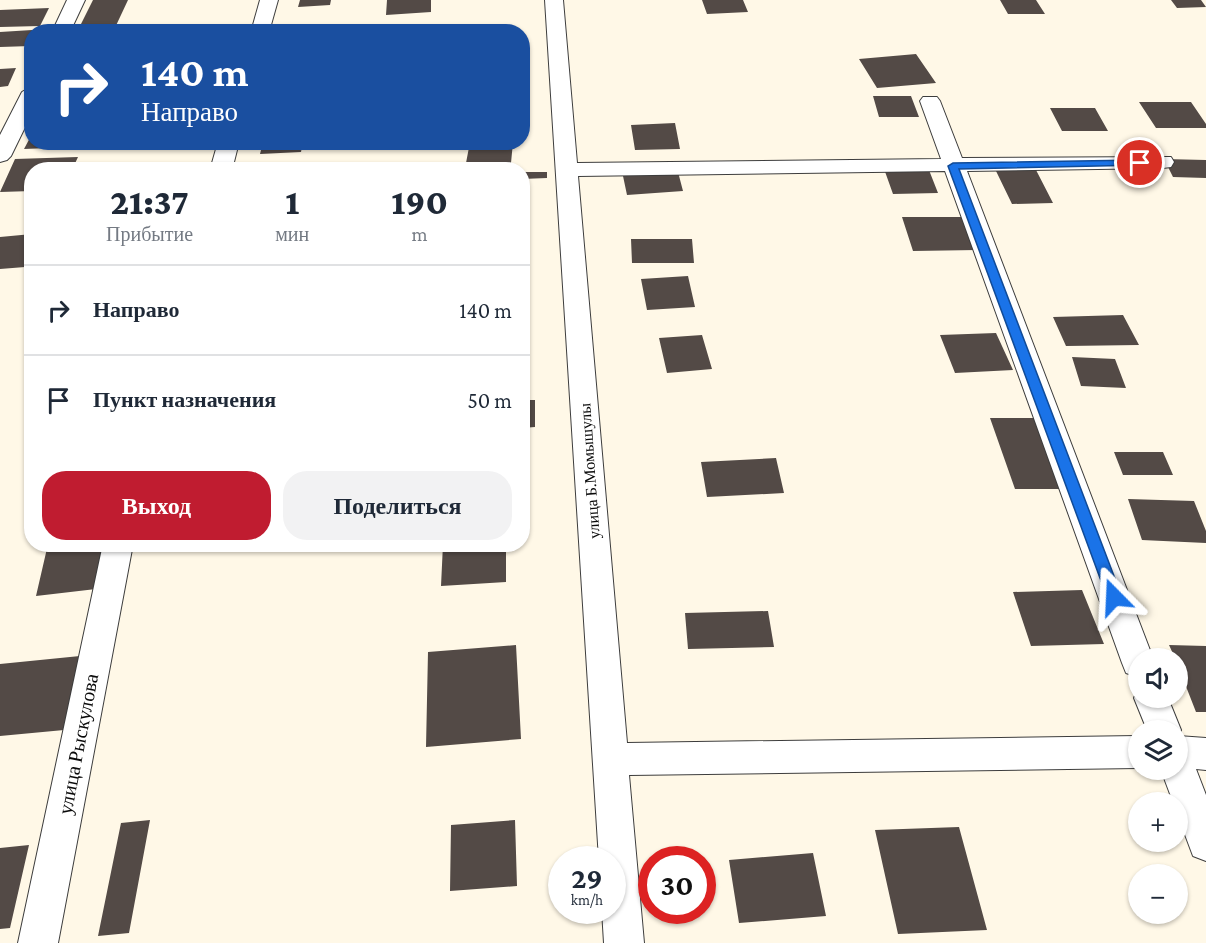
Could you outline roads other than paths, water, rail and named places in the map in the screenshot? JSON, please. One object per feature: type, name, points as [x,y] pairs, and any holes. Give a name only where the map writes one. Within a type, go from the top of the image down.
[{"type":"street","points":[[65,24],[76,0]]},
{"type":"street","points":[[262,24],[269,0]]},
{"type":"street","name":"улица Б.Момышулы","points":[[554,0],[624,943]]},
{"type":"street","points":[[930,101],[1132,648]]},
{"type":"street","points":[[0,156],[24,108]]},
{"type":"street","points":[[567,170],[1163,162]]},
{"type":"street","name":"улица Рыскулова","points":[[38,943],[116,552]]},
{"type":"street","points":[[610,759],[1128,752]]},
{"type":"street","points":[[1188,753],[1206,754]]},
{"type":"street","points":[[1182,780],[1206,843]]}]
